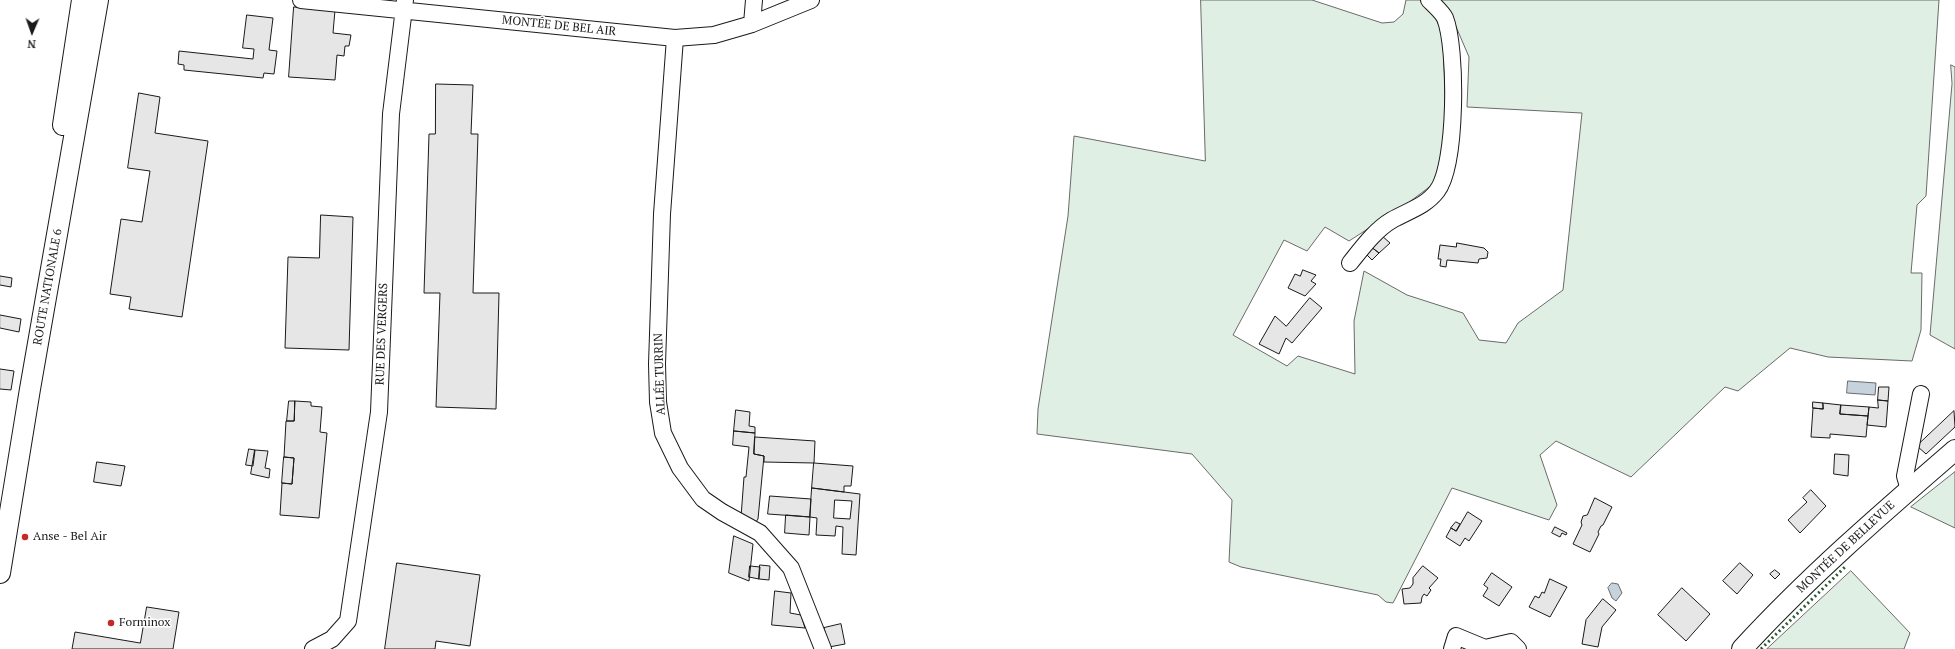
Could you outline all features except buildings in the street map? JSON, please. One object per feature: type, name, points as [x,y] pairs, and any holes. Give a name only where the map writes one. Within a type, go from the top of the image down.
[{"type":"main road","points":[[30,389],[39,283],[82,0]]},
{"type":"main road","name":"ROUTE NATIONALE 6","points":[[0,573],[30,389],[98,0]]},
{"type":"main road","name":"MONTÉE DE BELLEVUE","points":[[1742,649],[1767,621],[1839,550],[1955,450]]},
{"type":"street","name":"MONTÉE DE BEL AIR","points":[[301,0],[404,5],[675,38],[714,35],[752,24],[811,0]]},
{"type":"street","points":[[752,24],[754,0]]},
{"type":"street","points":[[1350,263],[1375,233],[1391,220],[1420,206],[1437,191],[1446,176],[1452,142],[1452,55],[1445,17],[1429,0]]},
{"type":"street","name":"RUE DES VERGERS","points":[[313,649],[332,639],[348,621],[378,419],[391,114],[404,5]]},
{"type":"street","name":"ALLÉE TURRIN","points":[[675,38],[662,214],[657,364],[658,402],[663,433],[680,468],[703,499],[722,512],[760,532],[791,568],[823,649]]},
{"type":"street","points":[[1909,490],[1905,476],[1921,394]]},
{"type":"street","points":[[1452,649],[1456,636],[1485,648],[1511,642],[1518,649]]},
{"type":"green space","points":[[1201,0],[1312,0],[1382,23],[1394,22],[1403,14],[1406,0],[1420,0],[1436,19],[1443,35],[1446,131],[1441,162],[1432,185],[1408,203],[1349,241],[1325,227],[1307,251],[1284,240],[1233,335],[1287,366],[1298,356],[1355,374],[1354,321],[1364,271],[1407,295],[1463,313],[1479,340],[1506,343],[1518,323],[1563,290],[1582,113],[1467,107],[1469,57],[1448,8],[1440,0],[1939,0],[1926,196],[1917,205],[1911,273],[1922,273],[1921,330],[1912,361],[1828,357],[1790,348],[1738,391],[1725,387],[1631,477],[1556,441],[1540,455],[1557,505],[1549,520],[1452,488],[1393,603],[1386,602],[1378,595],[1241,567],[1229,562],[1232,500],[1192,454],[1037,434],[1038,409],[1068,216],[1074,136],[1205,161]]},
{"type":"green space","points":[[1951,65],[1955,67],[1955,349],[1930,335],[1952,84]]},
{"type":"green space","points":[[1955,472],[1955,528],[1911,507]]},
{"type":"green space","points":[[1851,571],[1910,633],[1904,649],[1767,649]]},
{"type":"shaded area","points":[[1848,381],[1876,383],[1875,395],[1847,393]]},
{"type":"shaded area","points":[[1612,583],[1618,584],[1622,593],[1616,601],[1612,598],[1608,588]]},
{"type":"hedge","points":[[1761,649],[1846,566]]},
{"type":"place","name":"Anse - Bel Air","points":[[25,537]]},
{"type":"place","name":"Forminox","points":[[111,623]]}]
